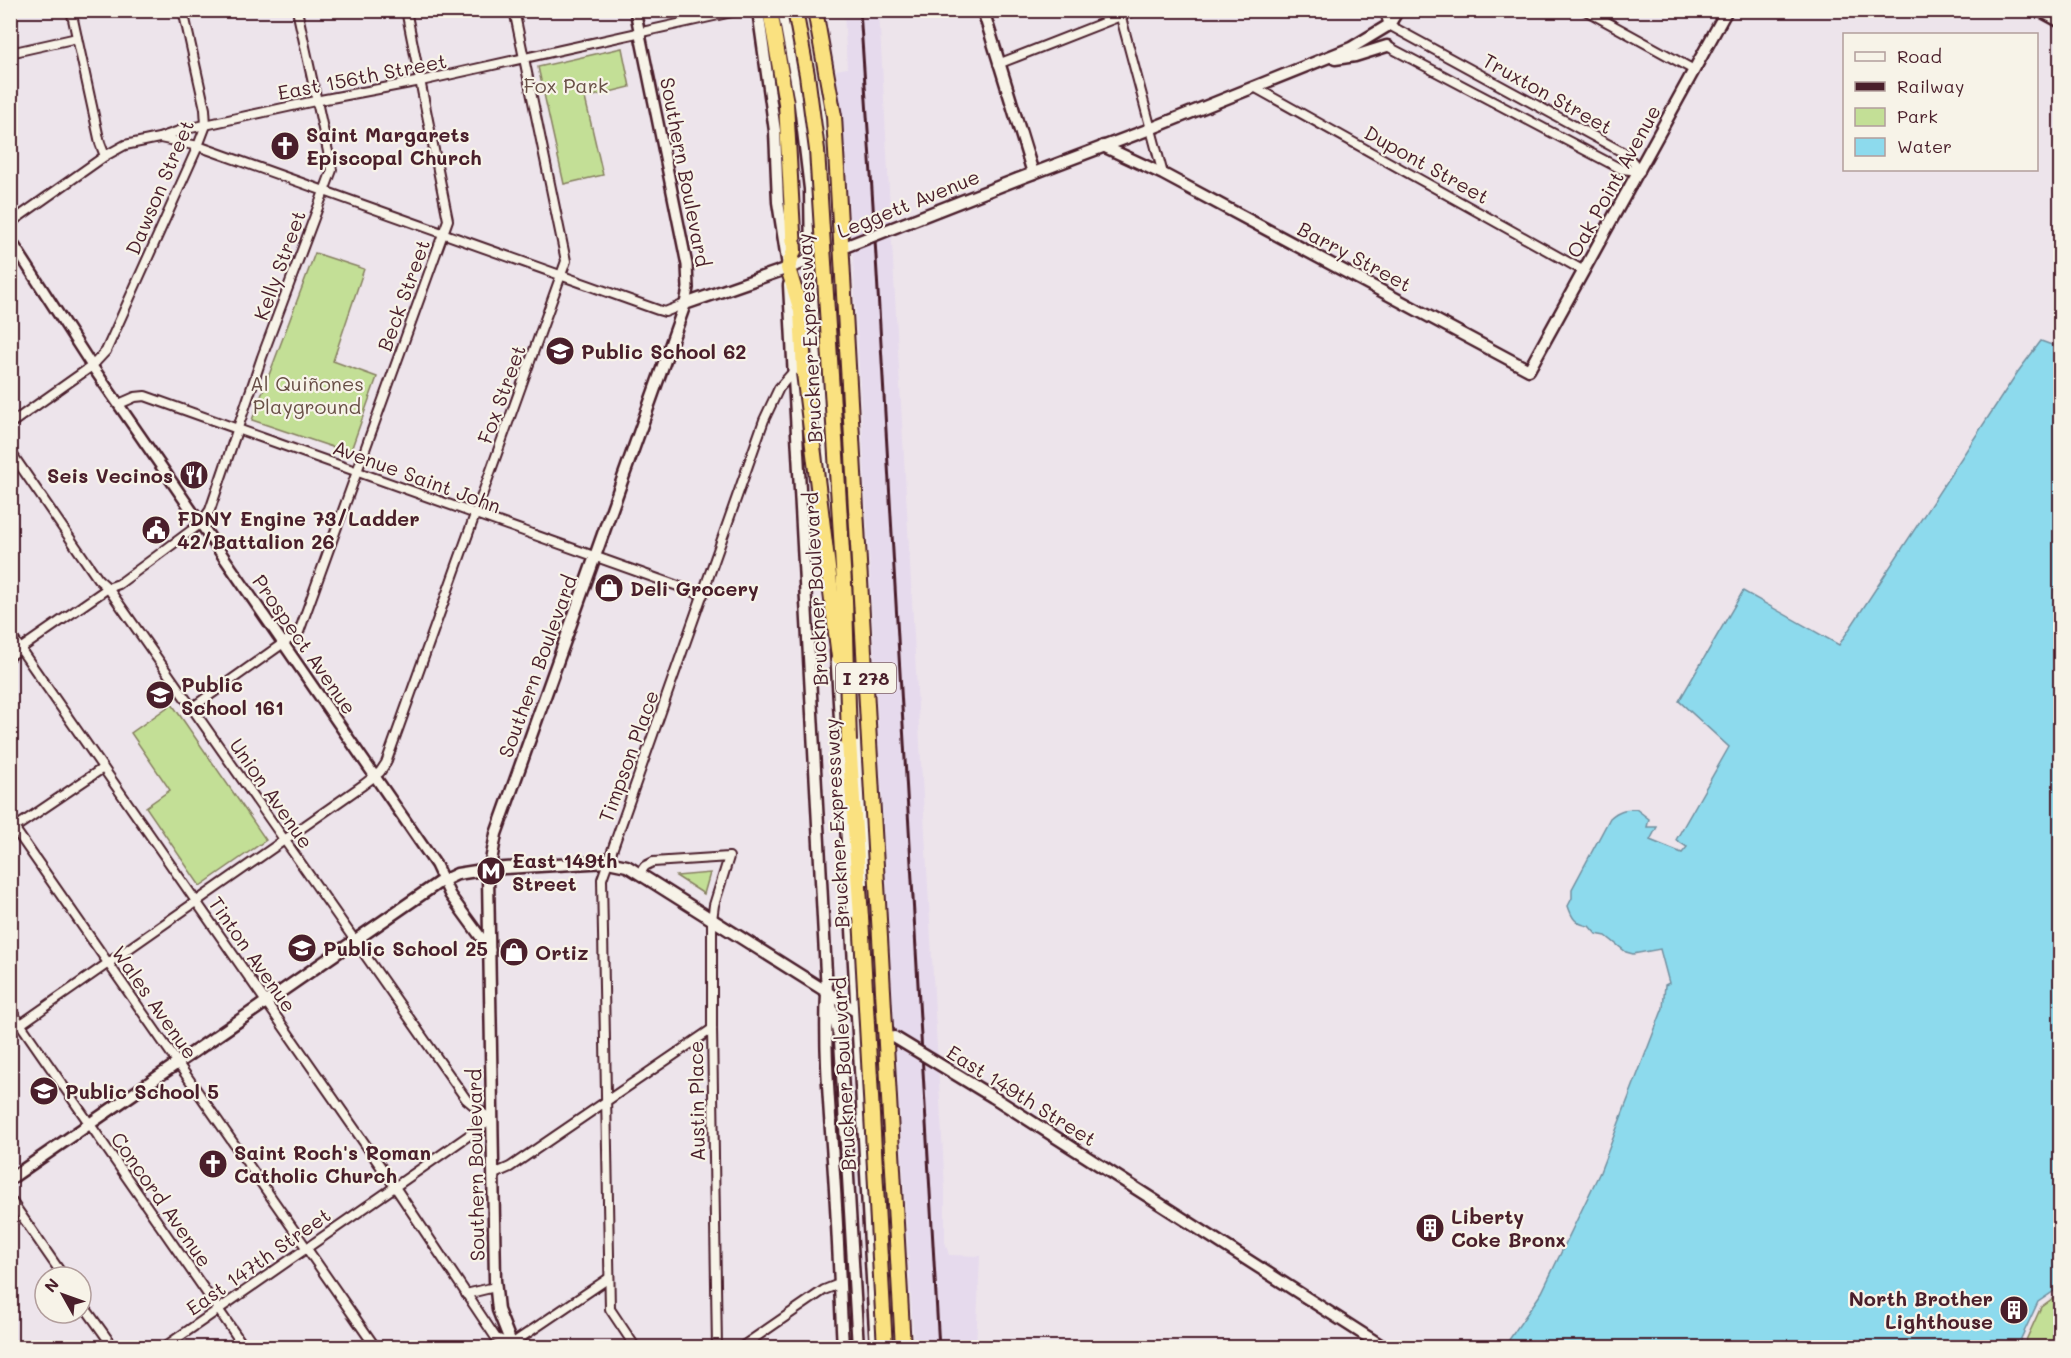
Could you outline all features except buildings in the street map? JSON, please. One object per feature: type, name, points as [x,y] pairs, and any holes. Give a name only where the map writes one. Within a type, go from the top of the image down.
[{"type":"highway","points":[[770,10],[786,103],[794,251],[788,268],[801,311],[799,371],[849,742]]},
{"type":"highway","name":"Bruckner Expressway","points":[[795,10],[817,150],[844,589],[849,742],[885,1347]]},
{"type":"highway","name":"Bruckner Expressway","points":[[815,10],[834,116],[903,1347]]},
{"type":"main road","points":[[758,10],[775,130],[778,202],[788,268]]},
{"type":"main road","name":"Bruckner Boulevard","points":[[783,10],[799,97],[810,189],[811,260],[827,488],[876,1347]]},
{"type":"main road","name":"Bruckner Boulevard","points":[[805,10],[824,123],[833,252],[853,573],[866,897],[894,1347]]},
{"type":"main road","points":[[983,10],[1033,173]]},
{"type":"main road","points":[[1389,25],[1398,10]]},
{"type":"main road","name":"Oak Point Avenue","points":[[1529,369],[1727,10]]},
{"type":"main road","name":"Leggett Avenue","points":[[685,304],[833,252],[1150,129],[1351,48],[1389,25]]},
{"type":"main road","points":[[1323,60],[1355,56],[1387,46]]},
{"type":"main road","name":"Barry Street","points":[[1103,146],[1163,174],[1529,369]]},
{"type":"main road","name":"Southern Boulevard","points":[[510,1346],[498,1310],[495,1287],[489,869],[502,816],[685,304]]},
{"type":"main road","name":"Bruckner Boulevard","points":[[799,371],[801,513],[827,992],[825,1039],[827,1086],[843,1347]]},
{"type":"main road","name":"East 149th Street","points":[[10,1179],[443,879],[457,874],[489,869],[619,863],[827,992],[894,1037],[993,1097],[1385,1347]]},
{"type":"main road","name":"Bruckner Boulevard","points":[[827,992],[840,1040],[858,1347]]},
{"type":"main road","points":[[885,1347],[892,1317]]},
{"type":"street","points":[[71,10],[100,144],[105,156]]},
{"type":"street","name":"Dawson Street","points":[[10,424],[92,366],[106,351],[198,146],[206,125],[205,109],[183,10]]},
{"type":"street","name":"Kelly Street","points":[[200,524],[210,510],[262,357],[332,171],[297,10]]},
{"type":"street","name":"Beck Street","points":[[193,707],[299,632],[448,220],[406,10]]},
{"type":"street","name":"Fox Street","points":[[375,776],[386,763],[566,261],[514,10]]},
{"type":"street","name":"Southern Boulevard","points":[[635,10],[687,265],[688,288],[685,304]]},
{"type":"street","name":"East 156th Street","points":[[10,223],[105,156],[125,146],[182,130],[421,81],[741,10]]},
{"type":"street","points":[[998,64],[1120,14],[1136,10]]},
{"type":"street","points":[[1384,10],[1389,25]]},
{"type":"street","points":[[1585,10],[1694,70]]},
{"type":"street","points":[[2038,10],[2061,22]]},
{"type":"street","points":[[1120,14],[1163,174]]},
{"type":"street","name":"Truxton Street","points":[[1389,25],[1626,154],[1640,171]]},
{"type":"street","points":[[10,53],[77,38]]},
{"type":"street","name":"Truxton Street","points":[[1387,46],[1621,169],[1640,171]]},
{"type":"street","name":"Dupont Street","points":[[1254,87],[1584,271]]},
{"type":"street","name":"Leggett Avenue","points":[[159,138],[198,146],[664,312],[685,304]]},
{"type":"street","name":"Prospect Avenue","points":[[10,238],[92,366],[436,865],[450,895],[490,950]]},
{"type":"street","name":"Timpson Place","points":[[636,1347],[610,1309],[605,942],[602,879],[764,420],[779,388],[799,371]]},
{"type":"street","name":"Avenue Saint John","points":[[119,404],[135,397],[145,396],[703,595]]},
{"type":"street","name":"Union Avenue","points":[[10,451],[98,579],[108,588],[193,707],[466,1100],[491,1120]]},
{"type":"street","points":[[10,656],[108,588],[119,584],[200,524]]},
{"type":"street","name":"Tinton Avenue","points":[[10,633],[395,1187],[496,1338],[510,1346]]},
{"type":"street","points":[[12,827],[103,768]]},
{"type":"street","points":[[21,1024],[375,776]]},
{"type":"street","name":"Wales Avenue","points":[[12,827],[376,1347]]},
{"type":"street","name":"Austin Place","points":[[639,874],[645,866],[653,862],[729,857],[714,905],[712,920],[717,1347]]},
{"type":"street","name":"Concord Avenue","points":[[10,1010],[245,1347]]},
{"type":"street","points":[[494,1174],[510,1167],[712,1029]]},
{"type":"street","name":"East 147th Street","points":[[163,1347],[491,1120]]},
{"type":"street","points":[[10,1199],[56,1265]]},
{"type":"street","points":[[510,1346],[609,1278]]},
{"type":"street","points":[[740,1347],[824,1290],[839,1284]]},
{"type":"street","points":[[466,1294],[495,1287]]},
{"type":"street","points":[[93,1318],[114,1347]]},
{"type":"shaded area","points":[[844,11],[879,11],[945,1190],[945,1242],[949,1255],[980,1256],[976,1347],[914,1347],[854,275],[845,150],[836,70],[847,68]]},
{"type":"green space","name":"Fox Park","points":[[622,48],[630,87],[585,98],[603,175],[564,184],[538,67]]},
{"type":"green space","name":"Al Quiñones Playground","points":[[315,253],[364,269],[333,361],[377,377],[350,453],[252,420]]},
{"type":"green space","points":[[172,704],[266,840],[200,886],[146,807],[170,790],[131,733]]},
{"type":"green space","points":[[710,873],[704,894],[676,876]]},
{"type":"green space","points":[[2060,1293],[2060,1347],[2023,1347],[2041,1307]]},
{"type":"water","points":[[2041,341],[2060,348],[2060,1287],[2038,1302],[2017,1347],[1504,1347],[1542,1292],[1600,1172],[1663,1008],[1665,985],[1669,983],[1660,949],[1633,954],[1626,952],[1606,936],[1596,934],[1589,926],[1575,920],[1568,906],[1572,898],[1572,889],[1610,818],[1622,810],[1636,809],[1649,819],[1647,827],[1657,827],[1650,840],[1682,853],[1687,847],[1676,840],[1729,747],[1679,701],[1743,591],[1839,645],[2017,373]]},
{"type":"railway","points":[[860,10],[939,1348]]},
{"type":"place","name":"Saint Margarets Episcopal Church","points":[[285,146]]},
{"type":"place","name":"Public School 62","points":[[560,351]]},
{"type":"place","name":"Seis Vecinos","points":[[194,475]]},
{"type":"place","name":"FDNY Engine 73/Ladder 42/Battalion 26","points":[[156,530]]},
{"type":"place","name":"Deli Grocery","points":[[609,588]]},
{"type":"place","name":"Public School 161","points":[[160,695]]},
{"type":"place","name":"East 149th Street","points":[[491,871]]},
{"type":"place","name":"Public School 25","points":[[302,948]]},
{"type":"place","name":"Ortiz","points":[[514,952]]},
{"type":"place","name":"Public School 5","points":[[44,1091]]},
{"type":"place","name":"Saint Roch's Roman Catholic Church","points":[[213,1164]]},
{"type":"place","name":"Liberty Coke Bronx","points":[[1430,1228]]},
{"type":"place","name":"North Brother Lighthouse","points":[[2014,1310]]}]
